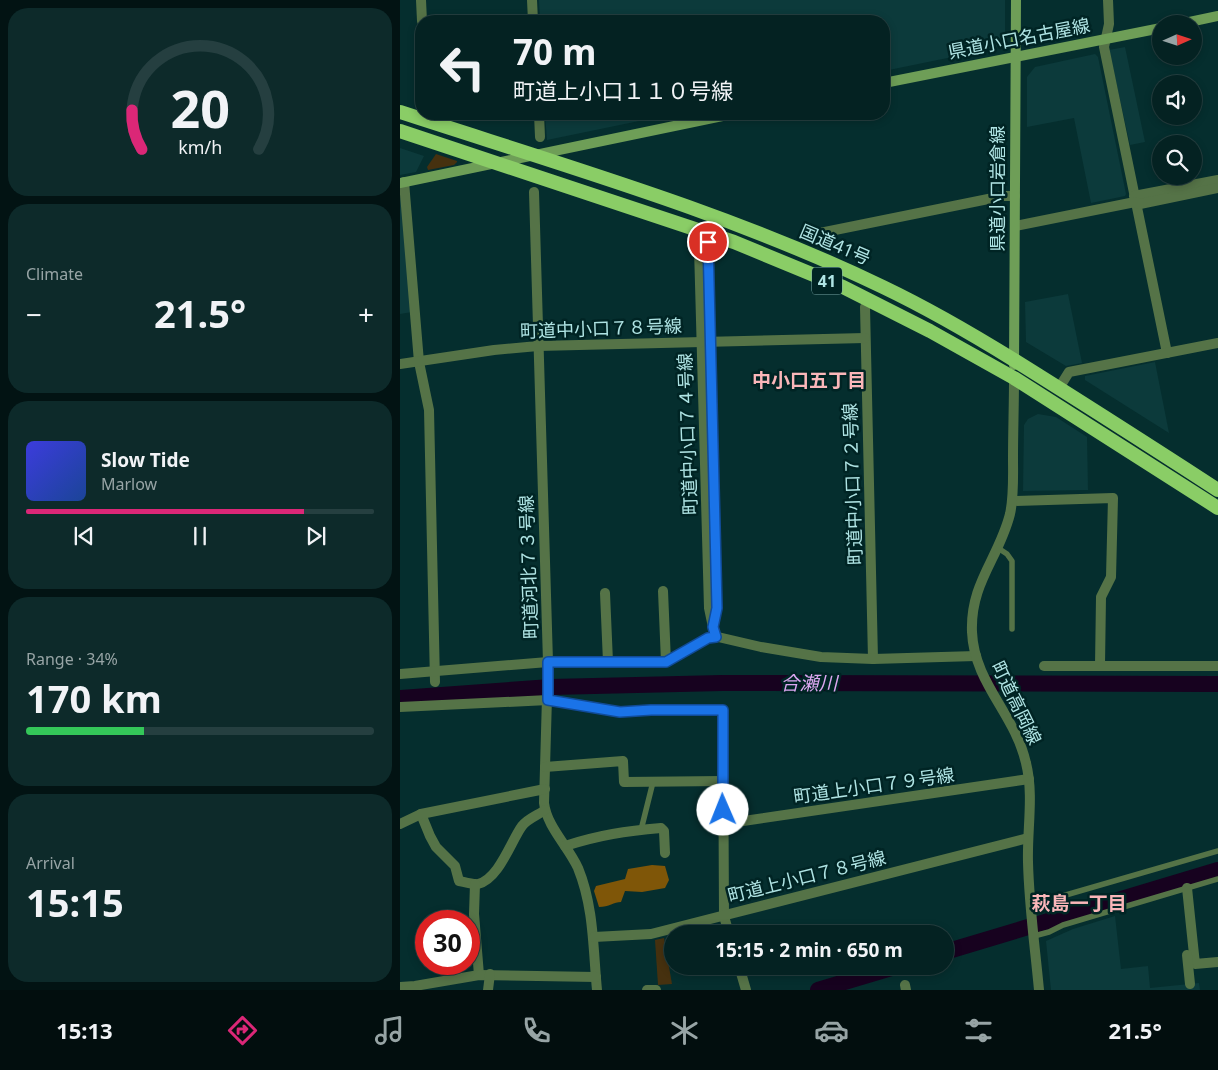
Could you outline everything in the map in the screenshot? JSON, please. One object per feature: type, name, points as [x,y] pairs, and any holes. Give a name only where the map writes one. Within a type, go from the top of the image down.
[{"type":"highway","name":"国道41号","points":[[400,112],[415,117]]},
{"type":"highway","name":"国道41号","points":[[424,120],[694,210],[822,260],[926,308],[986,342],[1060,388],[1218,490]]},
{"type":"highway","name":"国道41号","points":[[400,131],[734,242],[789,264],[896,313],[1014,378],[1218,508]]},
{"type":"main road","name":"県道小口岩倉線","points":[[1014,378],[1016,0]]},
{"type":"main road","points":[[1202,19],[1218,16]]},
{"type":"main road","name":"県道小口名古屋線","points":[[890,82],[1152,30]]},
{"type":"main road","points":[[402,182],[703,120]]},
{"type":"street","points":[[421,0],[422,15]]},
{"type":"street","points":[[532,0],[533,15]]},
{"type":"street","points":[[1108,0],[1109,24],[1104,46],[1167,353]]},
{"type":"street","points":[[539,120],[540,137]]},
{"type":"street","points":[[1015,226],[1218,180]]},
{"type":"street","points":[[402,182],[419,362],[429,410],[435,682]]},
{"type":"street","points":[[1135,199],[1140,204],[1218,188]]},
{"type":"street","name":"町道河北７３号線","points":[[534,192],[548,662],[545,810],[547,817],[578,868],[585,891],[592,916],[597,990]]},
{"type":"street","points":[[820,233],[1003,196],[1015,196]]},
{"type":"street","name":"町道中小口７４号線","points":[[704,241],[706,342],[717,608],[714,632]]},
{"type":"street","name":"町道中小口７２号線","points":[[865,307],[873,659]]},
{"type":"street","name":"町道中小口７８号線","points":[[400,364],[494,350],[538,346],[865,338]]},
{"type":"street","points":[[1060,388],[1069,372],[1218,343]]},
{"type":"street","name":"町道高岡線","points":[[1014,378],[1013,501],[998,548],[980,584],[974,607],[972,632],[980,670],[1018,736],[1024,753],[1029,779],[1028,838],[1031,903],[1039,990]]},
{"type":"street","points":[[1013,501],[1113,498],[1111,577],[1101,597],[1100,665]]},
{"type":"street","points":[[664,590],[666,662]]},
{"type":"street","points":[[605,593],[608,662]]},
{"type":"street","points":[[400,674],[548,662],[666,662],[708,638],[714,632],[761,647],[821,657],[873,659],[976,656]]},
{"type":"street","points":[[1044,666],[1218,666]]},
{"type":"street","points":[[400,707],[548,698],[620,712],[723,710],[724,916],[726,925]]},
{"type":"street","points":[[545,767],[623,762],[624,782],[723,782]]},
{"type":"street","name":"町道上小口７９号線","points":[[723,824],[1029,779]]},
{"type":"street","points":[[400,824],[421,814],[544,789]]},
{"type":"street","points":[[421,814],[436,846],[455,866],[459,881],[474,884],[485,880],[494,872],[523,824],[545,810]]},
{"type":"street","points":[[565,846],[594,836],[661,828],[664,831],[665,854]]},
{"type":"street","name":"町道上小口７８号線","points":[[594,938],[651,934],[1028,838]]},
{"type":"street","points":[[474,884],[474,910]]},
{"type":"street","points":[[1185,889],[1195,964],[1218,962]]},
{"type":"street","points":[[1185,889],[1182,901],[1190,984]]},
{"type":"street","points":[[488,990],[490,974]]},
{"type":"street","points":[[400,987],[415,988],[479,975]]},
{"type":"street","points":[[480,975],[596,977]]},
{"type":"street","points":[[742,975],[746,990]]},
{"type":"street","points":[[646,990],[656,990]]},
{"type":"lane","points":[[998,548],[1012,561],[1012,630]]},
{"type":"lane","points":[[641,830],[653,782]]},
{"type":"lane","points":[[1031,903],[1052,899],[1218,851]]},
{"type":"lane","points":[[1033,934],[1050,932],[1063,925],[1218,879]]},
{"type":"shaded area","points":[[539,0],[1005,0],[1005,35],[996,48],[890,70],[890,15],[540,15]]},
{"type":"shaded area","points":[[1125,47],[1145,142],[1130,145],[1109,50]]},
{"type":"shaded area","points":[[1095,54],[1098,57],[1126,194],[1125,196],[1091,203],[1074,118],[1027,127],[1027,77],[1035,67]]},
{"type":"shaded area","points":[[545,120],[644,120],[547,140]]},
{"type":"shaded area","points":[[400,148],[424,156],[416,172],[400,175]]},
{"type":"shaded area","points":[[436,154],[457,162],[454,165],[428,170],[427,167]]},
{"type":"shaded area","points":[[400,189],[412,312],[400,314]]},
{"type":"shaded area","points":[[1068,294],[1082,363],[1066,366],[1026,342],[1025,302]]},
{"type":"shaded area","points":[[1155,362],[1169,433],[1085,380],[1085,376]]},
{"type":"shaded area","points":[[1038,414],[1056,417],[1087,437],[1088,490],[1023,491],[1024,425],[1028,419]]},
{"type":"shaded area","points":[[652,865],[665,866],[669,880],[665,888],[642,892],[625,891],[621,902],[599,907],[594,891],[596,886],[625,879],[628,869]]},
{"type":"shaded area","points":[[1115,916],[1121,969],[1148,966],[1150,988],[1199,983],[1200,990],[1051,990],[1046,941],[1073,929]]},
{"type":"shaded area","points":[[664,938],[664,975],[670,975],[672,984],[658,985],[655,940]]},
{"type":"waterway","name":"合瀬川","points":[[400,698],[551,687],[722,683],[1218,684]]},
{"type":"waterway","points":[[954,949],[1218,870]]},
{"type":"waterway","points":[[818,990],[868,975]]},
{"type":"district","name":"中小口五丁目","points":[[809,380]]},
{"type":"district","name":"萩島一丁目","points":[[1079,903]]},
{"type":"route","points":[[708,242],[717,608],[713,627],[716,637],[708,638],[666,662],[548,662],[548,700],[620,712],[723,710],[723,810]]}]
